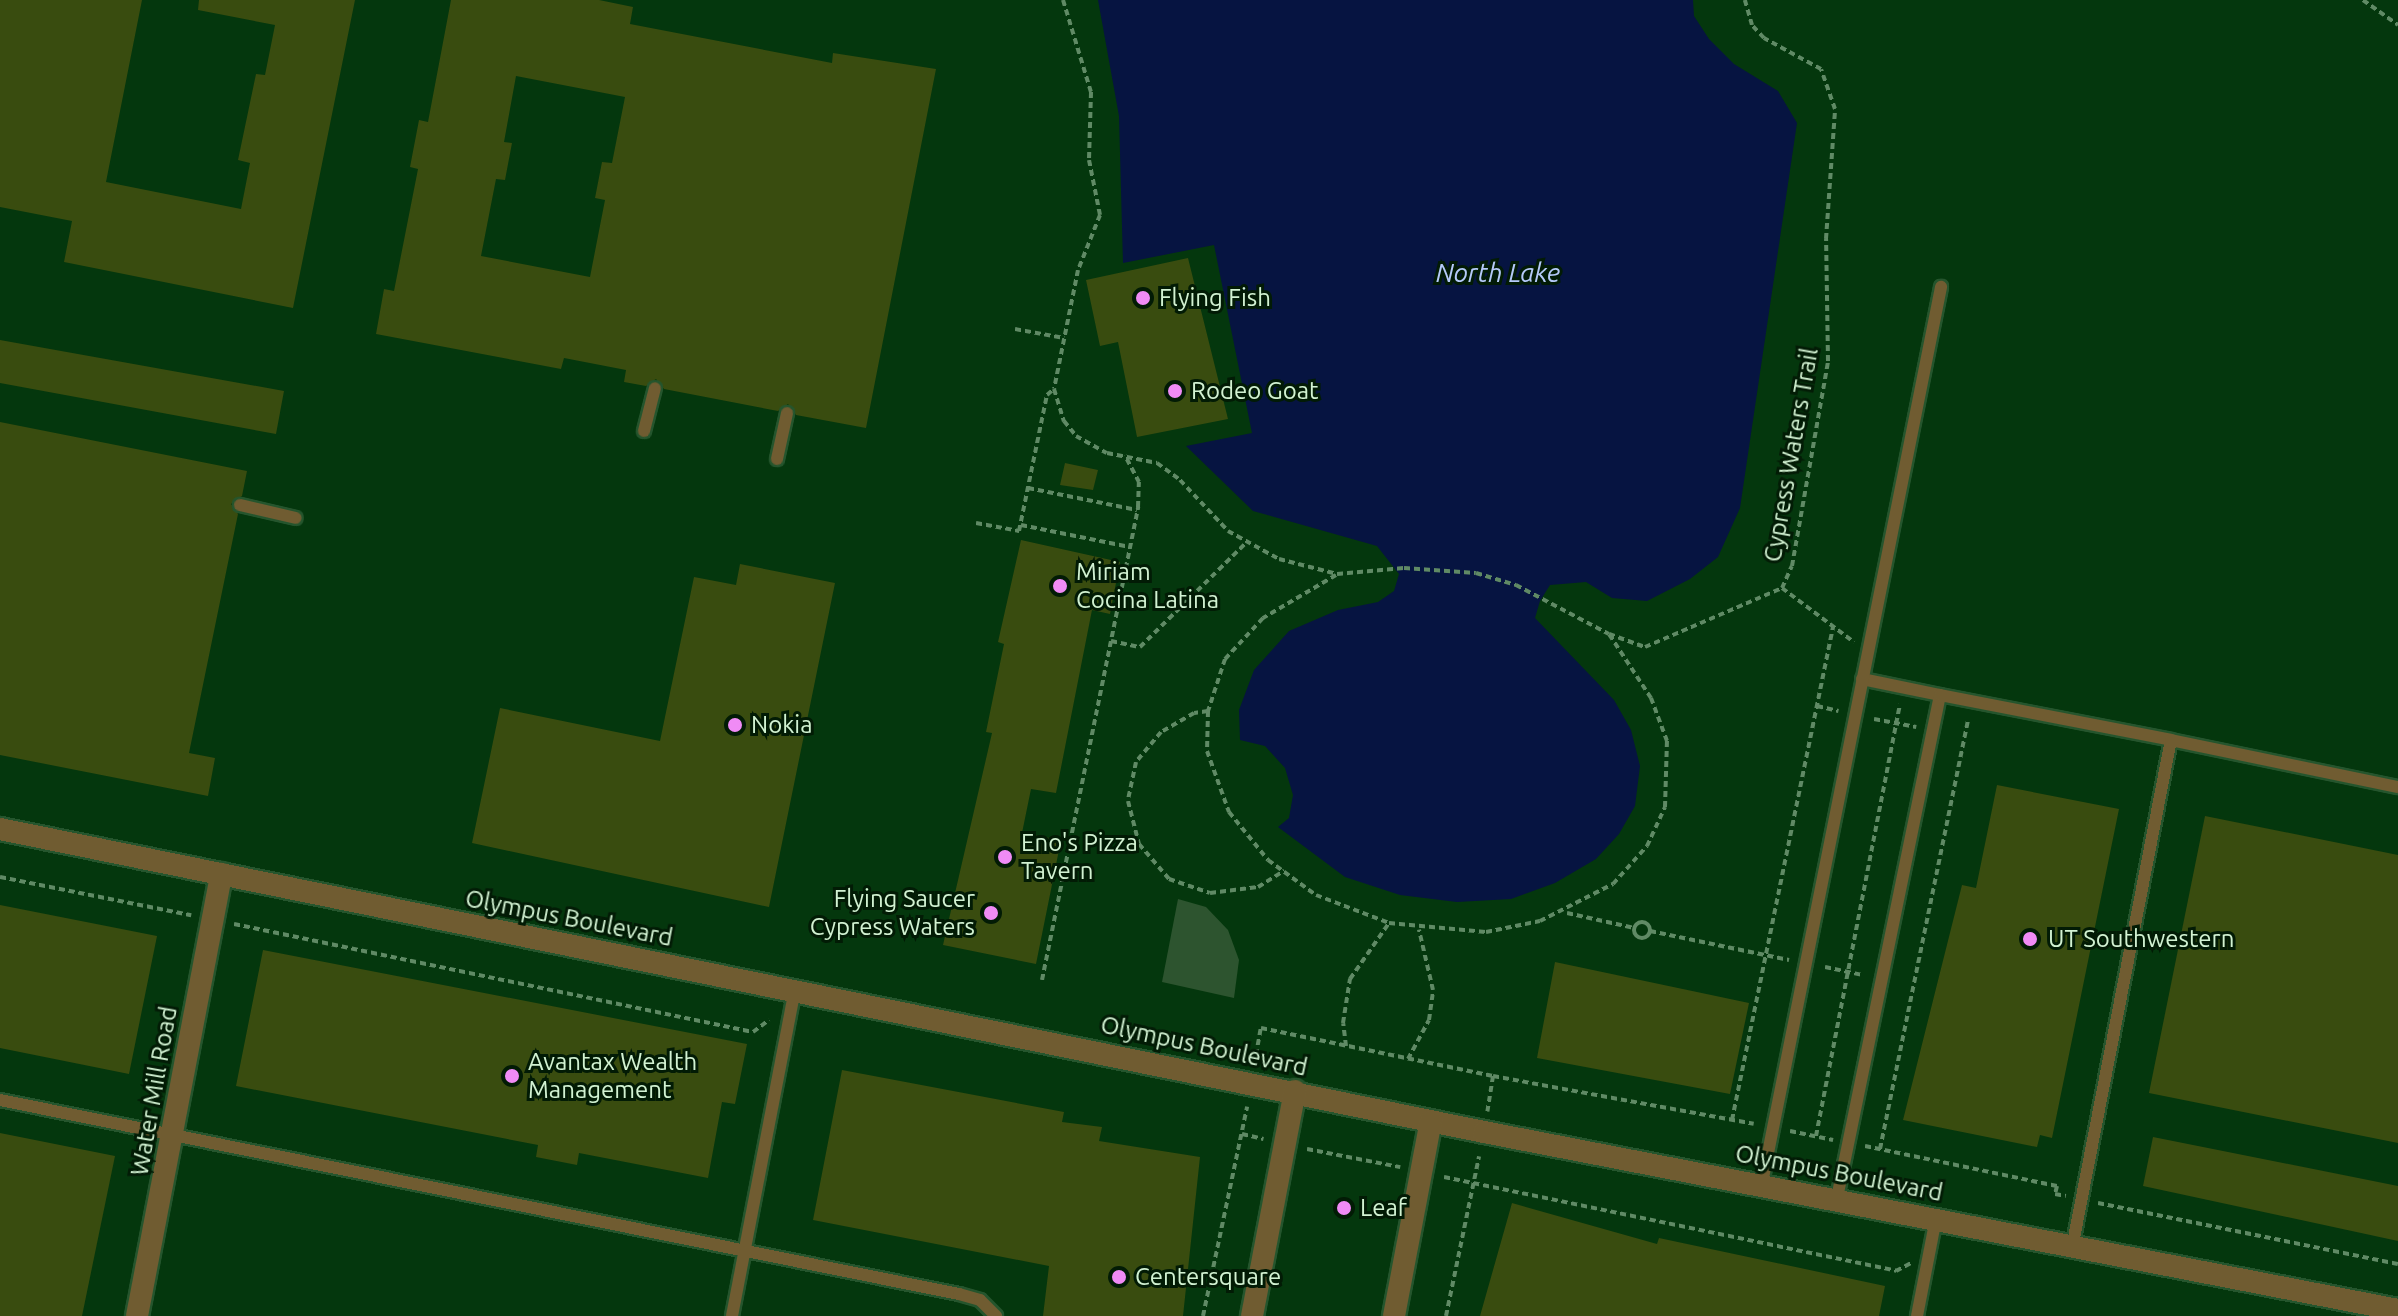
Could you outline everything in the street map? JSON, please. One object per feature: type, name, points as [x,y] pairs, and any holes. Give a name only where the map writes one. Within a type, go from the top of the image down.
[{"type":"street","name":"Olympus Boulevard","points":[[0,829],[1431,1121],[2073,1243],[2398,1310]]},
{"type":"street","name":"Water Mill Road","points":[[137,1316],[174,1135],[221,874]]},
{"type":"street","points":[[1252,1316],[1295,1091]]},
{"type":"street","points":[[1394,1316],[1431,1121]]},
{"type":"lane","points":[[1762,1183],[1941,287]]},
{"type":"lane","points":[[644,431],[655,388]]},
{"type":"lane","points":[[777,459],[787,413]]},
{"type":"lane","points":[[240,505],[296,518]]},
{"type":"lane","points":[[1862,679],[2398,787]]},
{"type":"lane","points":[[1837,1198],[1940,695]]},
{"type":"lane","points":[[2073,1243],[2171,740]]},
{"type":"lane","points":[[732,1316],[795,989]]},
{"type":"lane","points":[[0,1100],[959,1294],[980,1300],[996,1316]]},
{"type":"lane","points":[[1917,1316],[1936,1218]]},
{"type":"path","points":[[976,523],[1019,531],[1047,395],[1054,389],[1078,270],[1100,215],[1089,160],[1091,92],[1063,0]]},
{"type":"path","name":"Cypress Waters Trail","points":[[1054,389],[1064,421],[1076,436],[1125,456],[1157,463],[1180,480],[1228,531],[1279,559],[1337,574],[1377,571],[1476,573],[1516,585],[1609,634],[1645,647],[1782,588],[1792,566],[1828,361],[1826,228],[1835,109],[1821,69],[1764,38],[1752,25],[1745,0]]},
{"type":"path","points":[[2363,0],[2398,25]]},
{"type":"path","points":[[1015,329],[1065,338]]},
{"type":"path","points":[[1042,980],[1137,510],[1139,482],[1125,456]]},
{"type":"path","points":[[1028,488],[1137,510]]},
{"type":"path","points":[[1021,525],[1130,547]]},
{"type":"path","points":[[1111,641],[1140,647],[1247,542]]},
{"type":"path","points":[[1337,574],[1284,603],[1241,639],[1225,659],[1208,711],[1207,751],[1220,794],[1252,844],[1316,895],[1389,923],[1419,930],[1514,929],[1564,912],[1592,898],[1631,867],[1657,827],[1670,783],[1661,719],[1609,634]]},
{"type":"path","points":[[1782,588],[1833,627],[1869,647]]},
{"type":"path","points":[[1732,1120],[1833,627]]},
{"type":"path","points":[[1816,1137],[1903,687]]},
{"type":"path","points":[[1880,1149],[1971,701]]},
{"type":"path","points":[[1817,706],[1964,736]]},
{"type":"path","points":[[1208,711],[1181,719],[1161,732],[1136,762],[1128,801],[1139,844],[1169,879],[1210,893],[1258,887],[1284,871]]},
{"type":"path","points":[[0,877],[753,1032],[769,1020]]},
{"type":"path","points":[[1564,912],[1634,928],[1645,922],[1650,931]]},
{"type":"path","points":[[1346,1046],[1343,1023],[1350,979],[1389,923]]},
{"type":"path","points":[[1634,928],[1640,938],[1650,931],[1913,985]]},
{"type":"path","points":[[1408,1059],[1429,1020],[1433,990],[1419,930]]},
{"type":"path","points":[[1256,1055],[1261,1028],[1493,1076],[1880,1149],[2057,1186],[2055,1194],[2082,1200],[2398,1264]]},
{"type":"path","points":[[1489,1101],[1493,1076]]},
{"type":"path","points":[[1203,1316],[1247,1106]]},
{"type":"path","points":[[1242,1134],[1896,1271],[1911,1263]]},
{"type":"path","points":[[1446,1316],[1479,1156]]},
{"type":"green space","points":[[1178,899],[1206,907],[1228,930],[1239,960],[1234,998],[1162,982]]},
{"type":"water","name":"North Lake","points":[[1098,0],[1693,0],[1694,16],[1709,39],[1734,64],[1778,91],[1797,123],[1740,508],[1718,557],[1690,579],[1647,601],[1612,598],[1586,582],[1550,585],[1540,601],[1535,618],[1614,700],[1631,730],[1640,766],[1635,806],[1619,834],[1596,859],[1555,883],[1511,899],[1457,902],[1400,895],[1345,877],[1278,827],[1289,818],[1293,795],[1285,768],[1265,746],[1240,740],[1239,710],[1254,670],[1289,631],[1338,610],[1378,602],[1394,591],[1399,574],[1377,546],[1253,511],[1186,446],[1252,433],[1214,245],[1123,263],[1119,116]]},
{"type":"building","points":[[0,0],[142,0],[106,182],[241,209],[250,163],[238,160],[256,74],[265,75],[275,25],[198,10],[199,0],[355,0],[293,308],[64,262],[72,221],[0,207]]},
{"type":"building","points":[[451,0],[599,0],[633,7],[630,24],[832,63],[833,53],[936,69],[866,428],[796,415],[788,404],[778,411],[664,389],[656,379],[646,386],[624,382],[626,370],[564,358],[561,369],[376,334],[384,289],[394,291],[418,169],[410,167],[419,120],[428,122]],"holes":[[[516,76],[625,97],[612,163],[602,162],[595,198],[605,200],[590,277],[481,256],[496,179],[505,180],[512,143],[504,142]]]},
{"type":"building","points":[[1188,258],[1228,419],[1137,437],[1118,342],[1100,346],[1086,280]]},
{"type":"building","points":[[0,340],[284,391],[276,434],[0,383]]},
{"type":"building","points":[[0,422],[247,471],[242,496],[231,504],[238,514],[189,753],[215,758],[208,796],[0,755]]},
{"type":"building","points":[[1065,463],[1098,470],[1093,490],[1060,485]]},
{"type":"building","points":[[1021,540],[1120,562],[1110,614],[1092,610],[1056,793],[1031,789],[1022,833],[1061,840],[1036,964],[943,945],[992,733],[986,732],[1004,644],[998,642]]},
{"type":"building","name":"Nokia","points":[[740,564],[835,583],[769,907],[472,843],[500,708],[660,741],[694,577],[736,585]]},
{"type":"building","points":[[1997,785],[2119,809],[2052,1138],[2040,1135],[2037,1147],[1903,1120],[1962,885],[1976,888]]},
{"type":"building","points":[[2205,816],[2398,855],[2398,1143],[2149,1093]]},
{"type":"building","points":[[0,905],[157,936],[129,1074],[0,1048]]},
{"type":"building","points":[[263,950],[747,1044],[735,1104],[722,1102],[708,1178],[579,1153],[577,1165],[536,1157],[538,1145],[236,1086]]},
{"type":"building","points":[[1555,962],[1749,1003],[1730,1094],[1537,1058]]},
{"type":"building","points":[[842,1070],[1064,1112],[1062,1122],[1102,1127],[1099,1141],[1200,1157],[1183,1316],[1043,1316],[1049,1266],[813,1220]]},
{"type":"building","points":[[0,1133],[115,1156],[82,1316],[0,1316]]},
{"type":"building","points":[[2153,1137],[2398,1186],[2398,1241],[2143,1186]]},
{"type":"building","points":[[1512,1203],[1657,1244],[1659,1238],[1885,1286],[1879,1316],[1480,1316]]},
{"type":"place","name":"Flying Fish","points":[[1143,298]]},
{"type":"place","name":"Rodeo Goat","points":[[1175,391]]},
{"type":"place","name":"Miriam Cocina Latina","points":[[1060,586]]},
{"type":"place","name":"Nokia","points":[[735,725]]},
{"type":"place","name":"Eno's Pizza Tavern","points":[[1005,857]]},
{"type":"place","name":"Flying Saucer Cypress Waters","points":[[991,913]]},
{"type":"place","name":"UT Southwestern","points":[[2030,939]]},
{"type":"place","name":"Avantax Wealth Management","points":[[512,1076]]},
{"type":"place","name":"Leaf","points":[[1344,1208]]},
{"type":"place","name":"Centersquare","points":[[1119,1277]]}]
